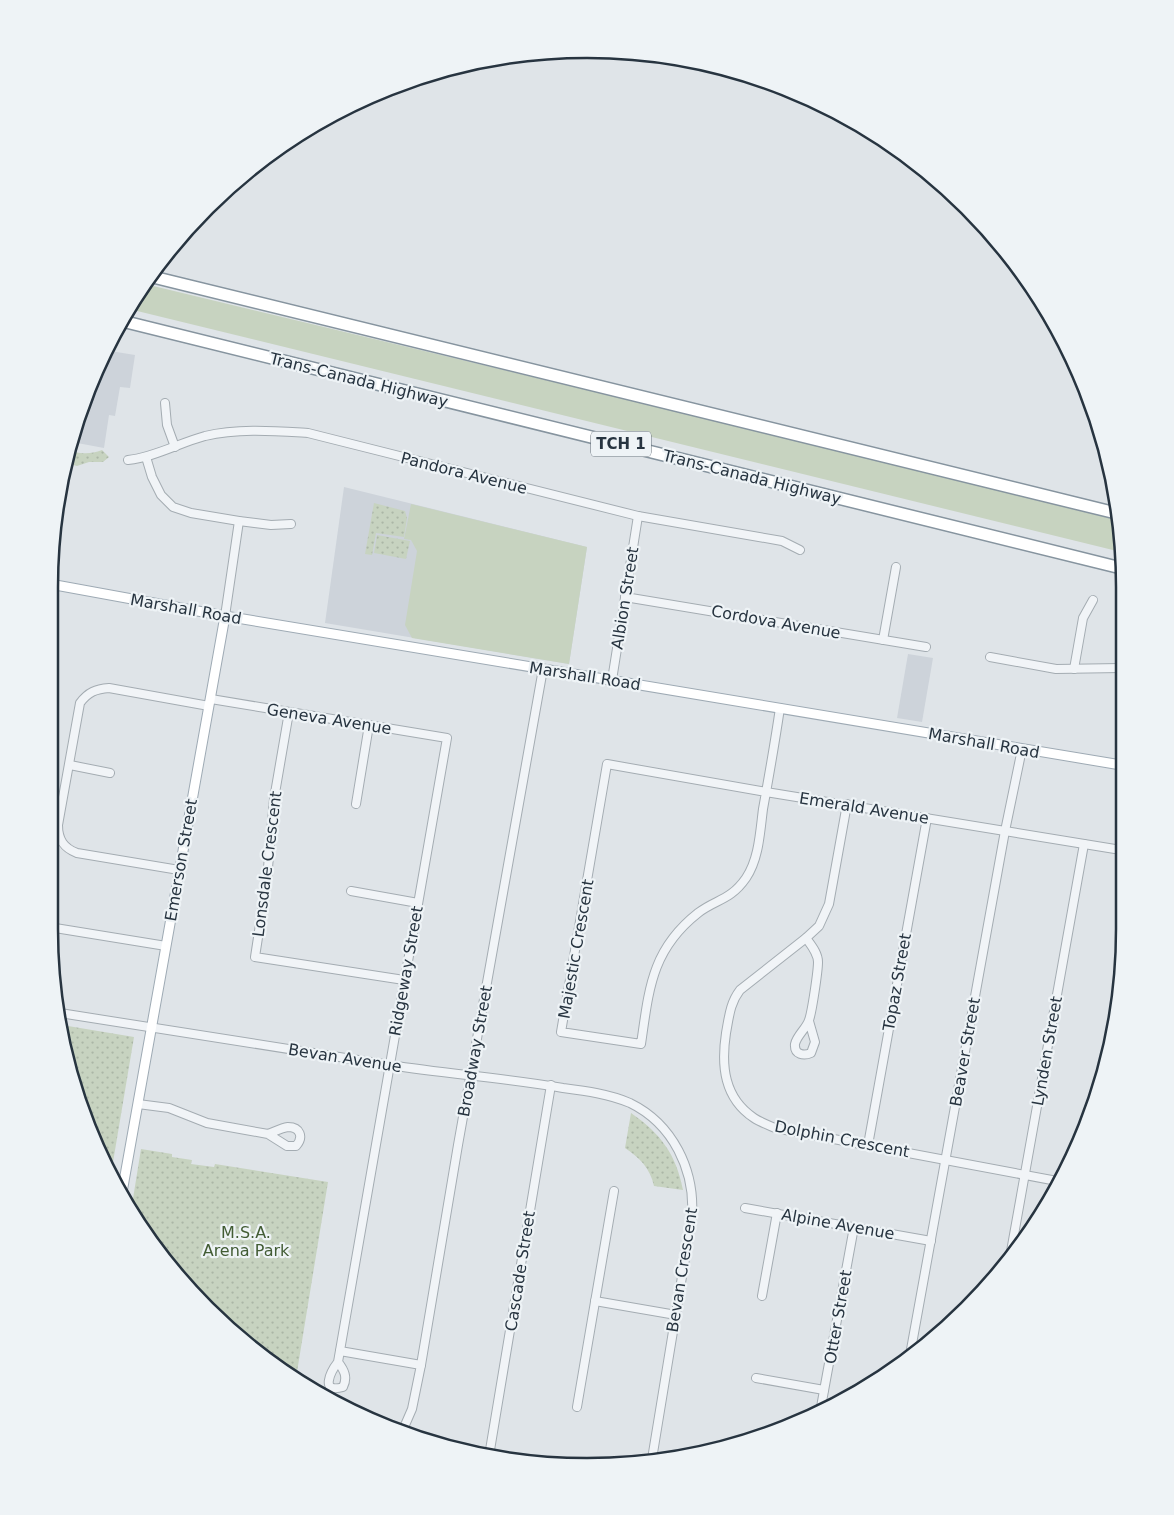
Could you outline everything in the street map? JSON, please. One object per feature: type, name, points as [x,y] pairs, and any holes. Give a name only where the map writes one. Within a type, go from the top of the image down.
[{"type":"highway","points":[[158,278],[1111,512]]},
{"type":"highway","name":"Trans-Canada Highway","points":[[128,322],[1115,567]]},
{"type":"main road","name":"Marshall Road","points":[[58,585],[225,616],[1116,765]]},
{"type":"main road","name":"Emerson Street","points":[[123,1184],[225,616]]},
{"type":"street","points":[[165,404],[168,425],[175,447]]},
{"type":"street","name":"Pandora Avenue","points":[[128,460],[146,457],[205,436],[275,431],[308,433],[638,516],[782,541],[800,550]]},
{"type":"street","points":[[146,457],[152,477],[161,495],[173,507],[191,513],[239,521],[291,524]]},
{"type":"street","name":"Albion Street","points":[[612,680],[638,516]]},
{"type":"street","name":"Emerson Street","points":[[225,616],[239,521]]},
{"type":"street","points":[[883,640],[896,567]]},
{"type":"street","name":"Cordova Avenue","points":[[625,596],[926,647]]},
{"type":"street","points":[[1074,669],[1083,618],[1093,600]]},
{"type":"street","points":[[990,658],[1056,669],[1116,668]]},
{"type":"street","name":"Broadway Street","points":[[405,1425],[412,1408],[421,1365],[470,1076],[543,669]]},
{"type":"street","name":"Geneva Avenue","points":[[179,870],[77,853],[68,849],[62,843],[58,834],[58,826],[80,703],[90,692],[109,688],[210,703],[289,712],[448,738]]},
{"type":"street","name":"Majestic Crescent","points":[[607,764],[562,1032],[641,1044],[651,981],[662,952],[681,928],[699,912],[732,895],[746,878],[755,859],[780,708]]},
{"type":"street","name":"Lonsdale Crescent","points":[[289,712],[274,799],[267,879],[255,956],[404,980]]},
{"type":"street","points":[[356,804],[369,725]]},
{"type":"street","name":"Ridgeway Street","points":[[338,1362],[448,738]]},
{"type":"street","name":"Beaver Street","points":[[912,1346],[1005,831],[1022,749]]},
{"type":"street","name":"Emerald Avenue","points":[[607,764],[1116,849]]},
{"type":"street","points":[[70,765],[110,773]]},
{"type":"street","name":"Dolphin Crescent","points":[[847,804],[829,904],[819,926],[740,990],[730,1008],[723,1053],[725,1080],[737,1103],[754,1118],[775,1128],[1053,1180]]},
{"type":"street","name":"Topaz Street","points":[[868,1145],[927,818]]},
{"type":"street","name":"Lynden Street","points":[[1013,1242],[1084,844]]},
{"type":"street","points":[[351,891],[418,903]]},
{"type":"street","points":[[58,928],[166,946]]},
{"type":"street","points":[[806,938],[814,949],[818,961],[809,1021]]},
{"type":"street","name":"Bevan Avenue","points":[[65,1014],[390,1065],[551,1085],[607,1095],[630,1104]]},
{"type":"street","name":"Cascade Street","points":[[490,1448],[551,1085]]},
{"type":"street","points":[[138,1104],[169,1108],[208,1123],[268,1134]]},
{"type":"street","name":"Bevan Crescent","points":[[630,1104],[649,1115],[665,1130],[678,1148],[692,1192],[692,1216],[653,1453]]},
{"type":"street","points":[[577,1407],[614,1191]]},
{"type":"street","name":"Alpine Avenue","points":[[745,1208],[931,1241]]},
{"type":"street","points":[[762,1296],[777,1213]]},
{"type":"street","name":"Otter Street","points":[[822,1403],[854,1227]]},
{"type":"street","points":[[595,1301],[676,1315]]},
{"type":"street","points":[[340,1351],[421,1365]]},
{"type":"street","points":[[756,1378],[824,1390]]},
{"type":"shaded area","points":[[113,351],[135,355],[130,388],[120,387],[115,416],[109,415],[104,448],[78,443],[86,417]]},
{"type":"shaded area","points":[[344,487],[587,547],[569,664],[325,623]]},
{"type":"shaded area","points":[[908,654],[933,658],[922,722],[897,718]]},
{"type":"green space","points":[[152,286],[770,434],[1112,519],[1115,550],[135,311]]},
{"type":"green space","points":[[102,450],[109,457],[103,462],[89,462],[77,466],[73,465],[75,452]]},
{"type":"green space","points":[[374,503],[405,511],[407,518],[404,537],[376,533],[372,555],[365,554]]},
{"type":"green space","points":[[411,504],[587,547],[569,664],[412,638],[405,625],[417,551],[411,540],[404,539]]},
{"type":"green space","points":[[377,535],[410,541],[406,559],[374,553]]},
{"type":"green space","points":[[67,1026],[134,1037],[113,1163],[86,1098]]},
{"type":"green space","points":[[631,1113],[651,1129],[666,1146],[676,1166],[683,1190],[654,1186],[644,1164],[625,1148]]},
{"type":"green space","name":"M.S.A. Arena Park","points":[[141,1149],[172,1154],[172,1157],[192,1160],[191,1164],[214,1167],[215,1164],[328,1182],[297,1371],[238,1326],[213,1302],[167,1250],[133,1200]]}]
